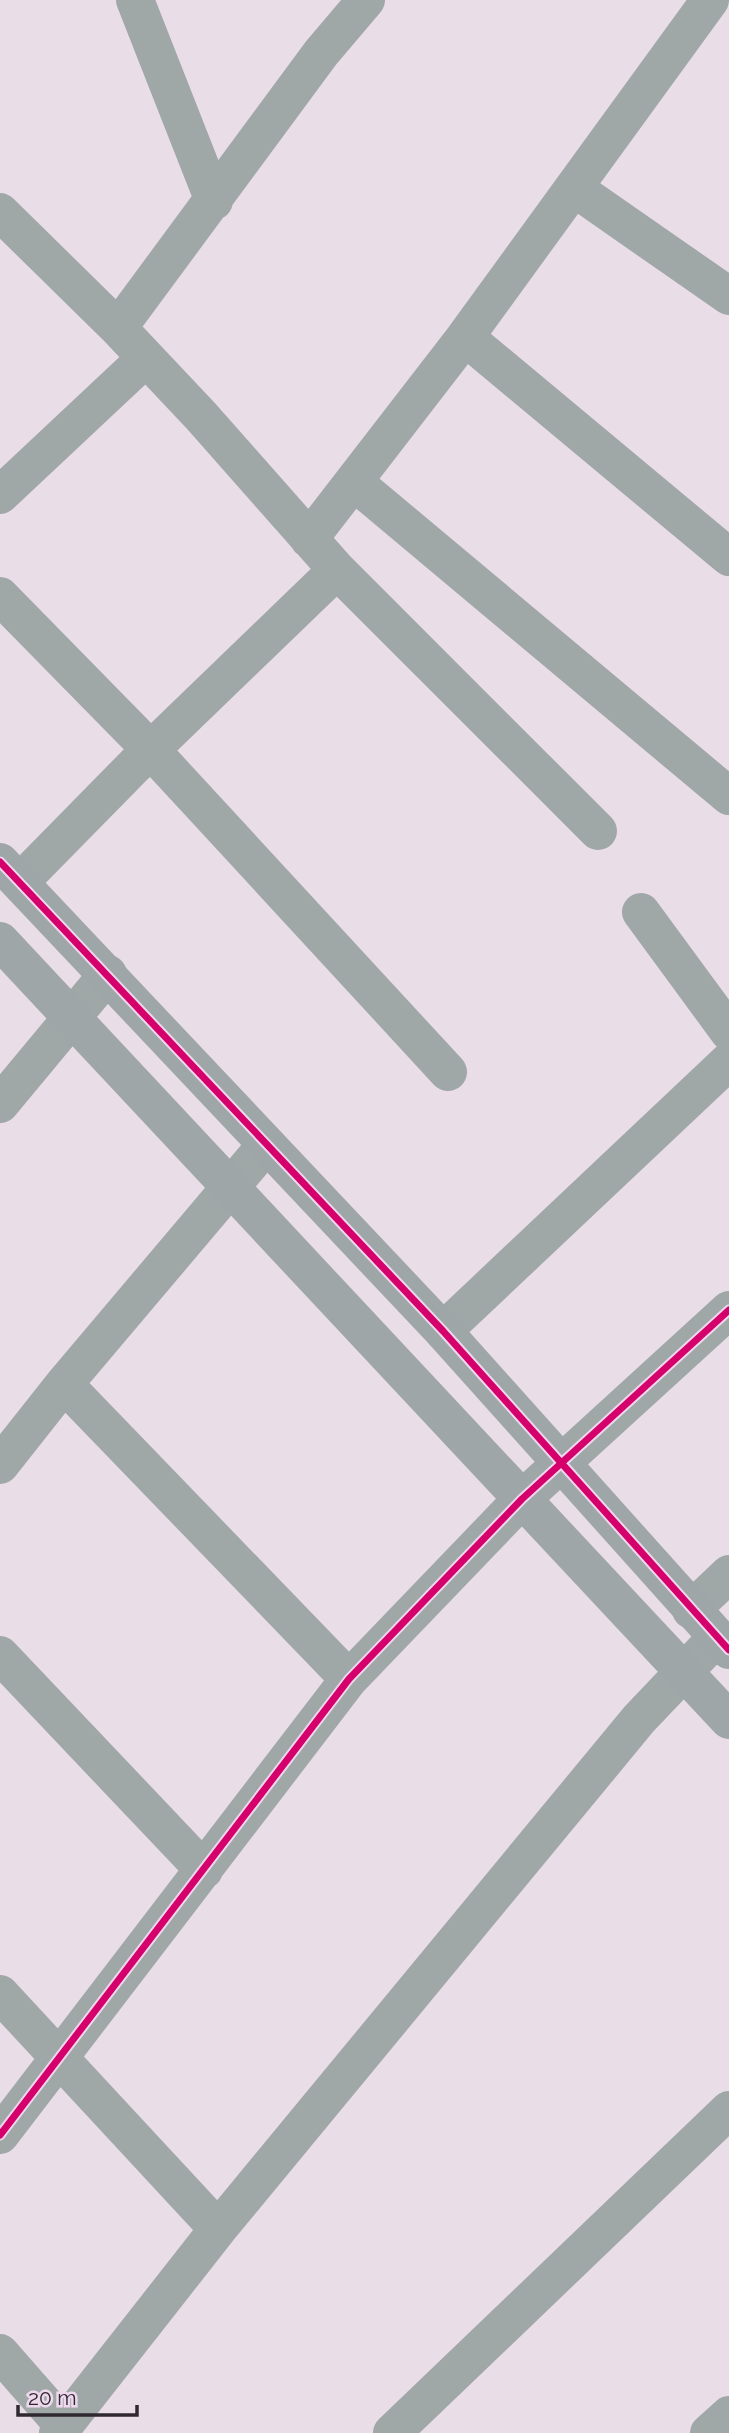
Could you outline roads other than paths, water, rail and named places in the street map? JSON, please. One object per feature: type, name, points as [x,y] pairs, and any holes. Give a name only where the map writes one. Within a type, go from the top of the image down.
[{"type":"street","points":[[135,0],[214,201]]},
{"type":"street","points":[[118,328],[321,53],[366,0]]},
{"type":"street","points":[[309,539],[466,337],[710,0]]},
{"type":"street","points":[[719,0],[729,8]]},
{"type":"street","points":[[574,188],[729,296]]},
{"type":"street","points":[[0,212],[118,328],[337,570],[598,831]]},
{"type":"street","points":[[466,337],[729,557]]},
{"type":"street","points":[[0,495],[146,358]]},
{"type":"street","points":[[354,482],[729,796]]},
{"type":"street","points":[[0,2353],[61,2429],[218,2229],[639,1719],[684,1672],[723,1643],[443,1331],[10,872],[151,750],[337,570]]},
{"type":"street","points":[[0,596],[151,750],[448,1072]]},
{"type":"street","points":[[641,912],[729,1032]]},
{"type":"street","points":[[0,941],[729,1720]]},
{"type":"street","points":[[0,1104],[108,974]]},
{"type":"street","points":[[443,1331],[729,1061]]},
{"type":"street","points":[[0,1465],[64,1384],[266,1145]]},
{"type":"street","points":[[0,2135],[349,1679],[522,1499],[729,1310]]},
{"type":"street","points":[[64,1384],[349,1679]]},
{"type":"street","points":[[691,1610],[729,1574]]},
{"type":"street","points":[[0,1655],[204,1870]]},
{"type":"street","points":[[0,1994],[218,2229]]},
{"type":"street","points":[[392,2433],[729,2110]]},
{"type":"street","points":[[709,2433],[729,2415]]}]
